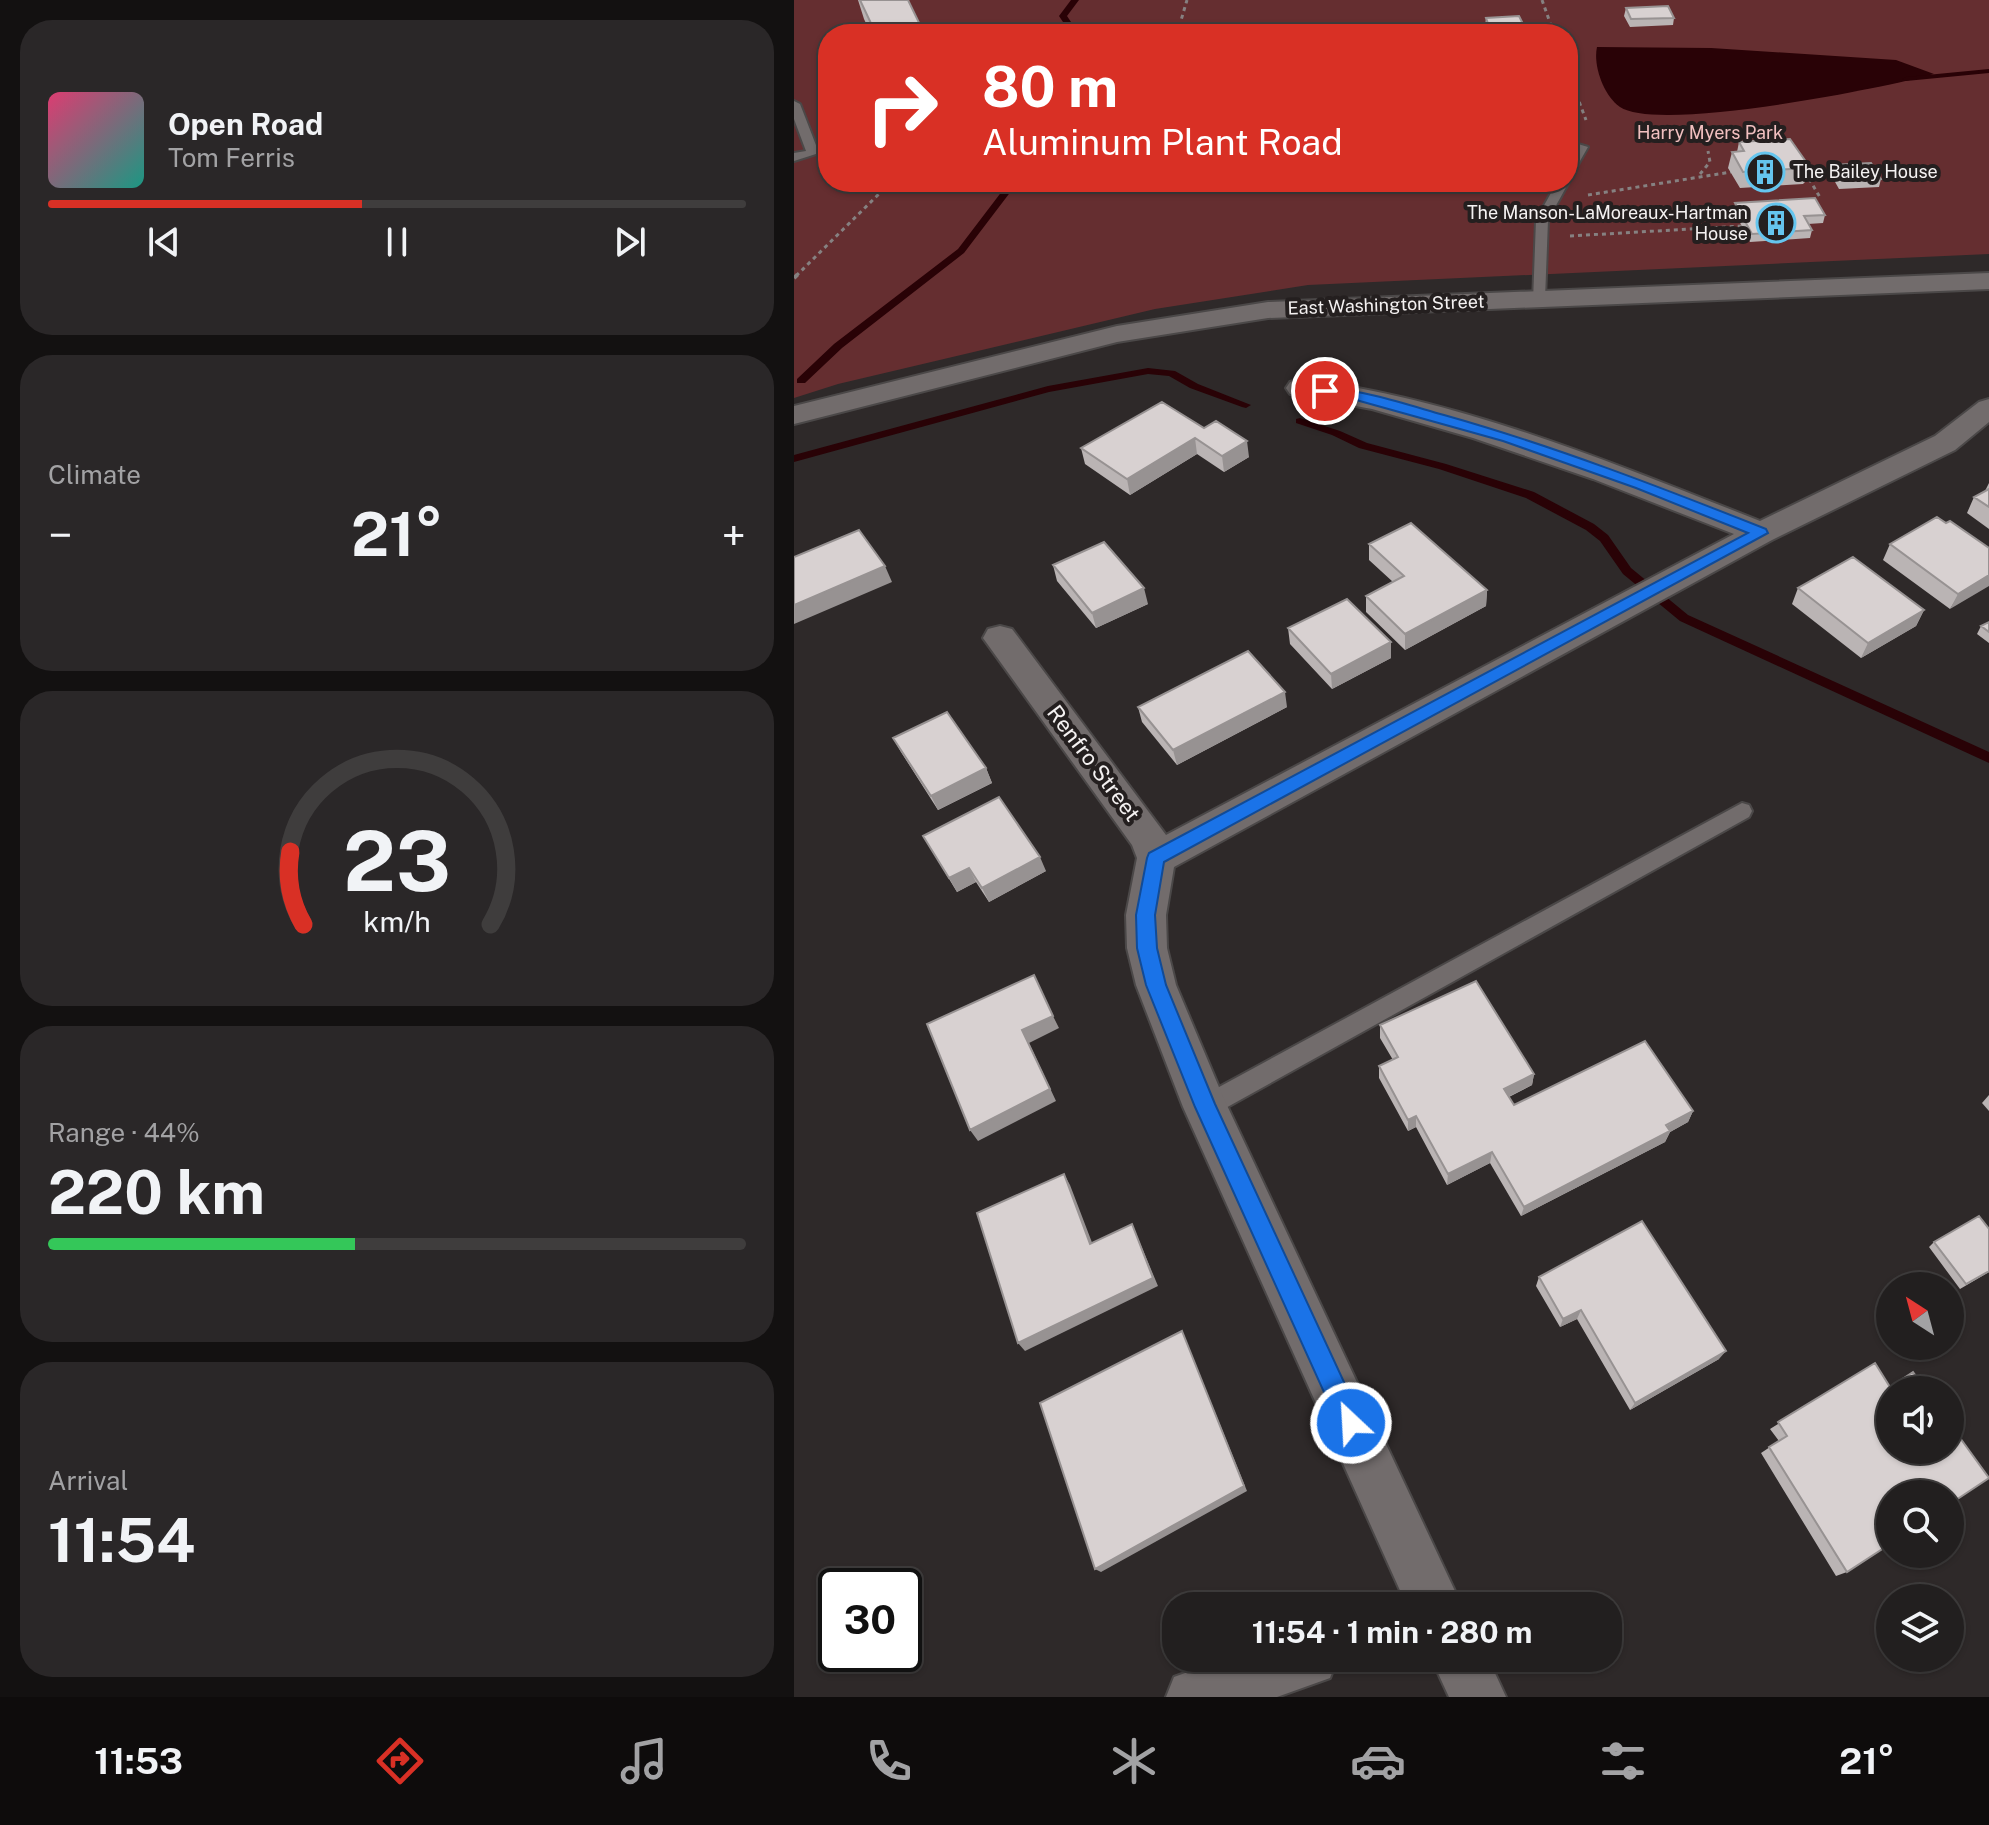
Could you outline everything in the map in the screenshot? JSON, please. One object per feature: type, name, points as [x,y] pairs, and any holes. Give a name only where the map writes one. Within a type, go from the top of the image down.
[{"type":"street","name":"East Washington Street","points":[[800,410],[1117,334],[1268,310],[1989,281]]},
{"type":"street","points":[[1300,388],[1350,394],[1508,437],[1761,533]]},
{"type":"street","points":[[1429,1592],[1205,1107],[1156,985],[1147,948],[1146,915],[1156,858],[1710,559],[1945,443],[1989,408]]},
{"type":"street","name":"Renfro Street","points":[[1000,638],[1137,820],[1156,858]]},
{"type":"street","points":[[1194,1697],[1268,1672]]},
{"type":"street","points":[[1466,1672],[1478,1697]]},
{"type":"lane","points":[[794,104],[813,153],[794,157]]},
{"type":"lane","points":[[1578,154],[1582,147]]},
{"type":"lane","points":[[1538,299],[1542,220],[1558,192]]},
{"type":"lane","points":[[1205,1107],[1742,811]]},
{"type":"path","points":[[1180,24],[1187,0]]},
{"type":"path","points":[[1542,0],[1550,24]]},
{"type":"path","points":[[1699,176],[1710,162],[1708,151]]},
{"type":"path","points":[[1799,171],[1804,171],[1821,199]]},
{"type":"path","points":[[1555,197],[1630,193],[1699,176],[1731,172]]},
{"type":"path","points":[[794,278],[881,192]]},
{"type":"path","points":[[1541,237],[1742,226]]},
{"type":"green space","name":"Harry Myers Park","points":[[794,0],[1989,0],[1989,254],[1308,285],[1155,309],[838,384],[794,398]]},
{"type":"shaded area","points":[[1597,47],[1711,48],[1896,60],[1934,74],[1772,106],[1678,115],[1642,114],[1620,107],[1609,95],[1598,71]]},
{"type":"building","points":[[860,0],[908,0],[920,24],[871,24]]},
{"type":"building","points":[[1668,6],[1674,18],[1631,19],[1626,8]]},
{"type":"building","points":[[1519,16],[1523,24],[1488,24],[1486,18]]},
{"type":"building","points":[[1790,139],[1808,168],[1743,172],[1732,152],[1744,151],[1739,142]]},
{"type":"building","points":[[1871,163],[1881,179],[1842,181],[1832,165]]},
{"type":"building","name":"The Manson-LaMoreaux-Hartman House","points":[[1815,198],[1825,215],[1804,216],[1812,230],[1752,234],[1735,203]]},
{"type":"building","points":[[1162,402],[1204,428],[1216,421],[1247,441],[1222,456],[1195,438],[1127,479],[1081,448]]},
{"type":"building","points":[[1989,489],[1989,507],[1974,497]]},
{"type":"building","points":[[1937,517],[1946,523],[1950,521],[1989,548],[1989,575],[1958,594],[1890,544]]},
{"type":"building","points":[[1411,523],[1487,590],[1405,634],[1366,596],[1404,576],[1369,544]]},
{"type":"building","points":[[859,530],[885,566],[794,605],[794,557]]},
{"type":"building","points":[[1104,542],[1144,588],[1092,613],[1053,565]]},
{"type":"building","points":[[1853,557],[1924,610],[1868,643],[1798,588]]},
{"type":"building","points":[[1347,599],[1391,642],[1331,674],[1288,628]]},
{"type":"building","points":[[1248,651],[1285,692],[1173,750],[1138,707]]},
{"type":"building","points":[[947,712],[986,768],[931,796],[893,738]]},
{"type":"building","points":[[999,797],[1040,857],[982,888],[969,868],[949,878],[923,836]]},
{"type":"building","points":[[1034,975],[1053,1016],[1022,1030],[1050,1089],[970,1130],[927,1024]]},
{"type":"building","points":[[1476,981],[1534,1074],[1504,1089],[1514,1105],[1645,1041],[1693,1111],[1666,1125],[1670,1131],[1524,1207],[1492,1152],[1448,1174],[1416,1116],[1408,1120],[1379,1066],[1398,1057],[1380,1025]]},
{"type":"building","points":[[1064,1174],[1090,1244],[1132,1224],[1153,1278],[1018,1343],[977,1213]]},
{"type":"building","points":[[1979,1216],[1989,1229],[1989,1271],[1966,1284],[1964,1272],[1957,1272],[1934,1242]]},
{"type":"building","points":[[1642,1221],[1726,1351],[1635,1403],[1581,1310],[1563,1319],[1539,1277]]},
{"type":"building","points":[[1182,1331],[1244,1486],[1095,1569],[1040,1403]]},
{"type":"building","points":[[1875,1363],[1883,1376],[1876,1376],[1876,1464],[1964,1464],[1964,1443],[1989,1478],[1964,1495],[1964,1480],[1876,1480],[1876,1553],[1847,1572],[1769,1447],[1787,1436],[1778,1422]]},
{"type":"waterway","points":[[1068,24],[1063,16],[1075,0]]},
{"type":"waterway","points":[[1906,79],[1989,71]]},
{"type":"waterway","points":[[801,381],[838,346],[961,251],[1006,192]]},
{"type":"waterway","points":[[794,459],[1048,389],[1148,371],[1171,373],[1194,386],[1246,405]]},
{"type":"waterway","points":[[1300,421],[1363,446],[1442,466],[1530,495],[1590,527],[1604,538],[1627,571],[1684,618],[1989,758]]},
{"type":"place","name":"The Bailey House","points":[[1765,172]]},
{"type":"place","name":"The Manson-LaMoreaux-Hartman House","points":[[1776,223]]},
{"type":"route","points":[[1325,391],[1350,394],[1508,437],[1761,533],[1156,858],[1146,915],[1147,948],[1156,985],[1205,1107],[1351,1423]]}]
